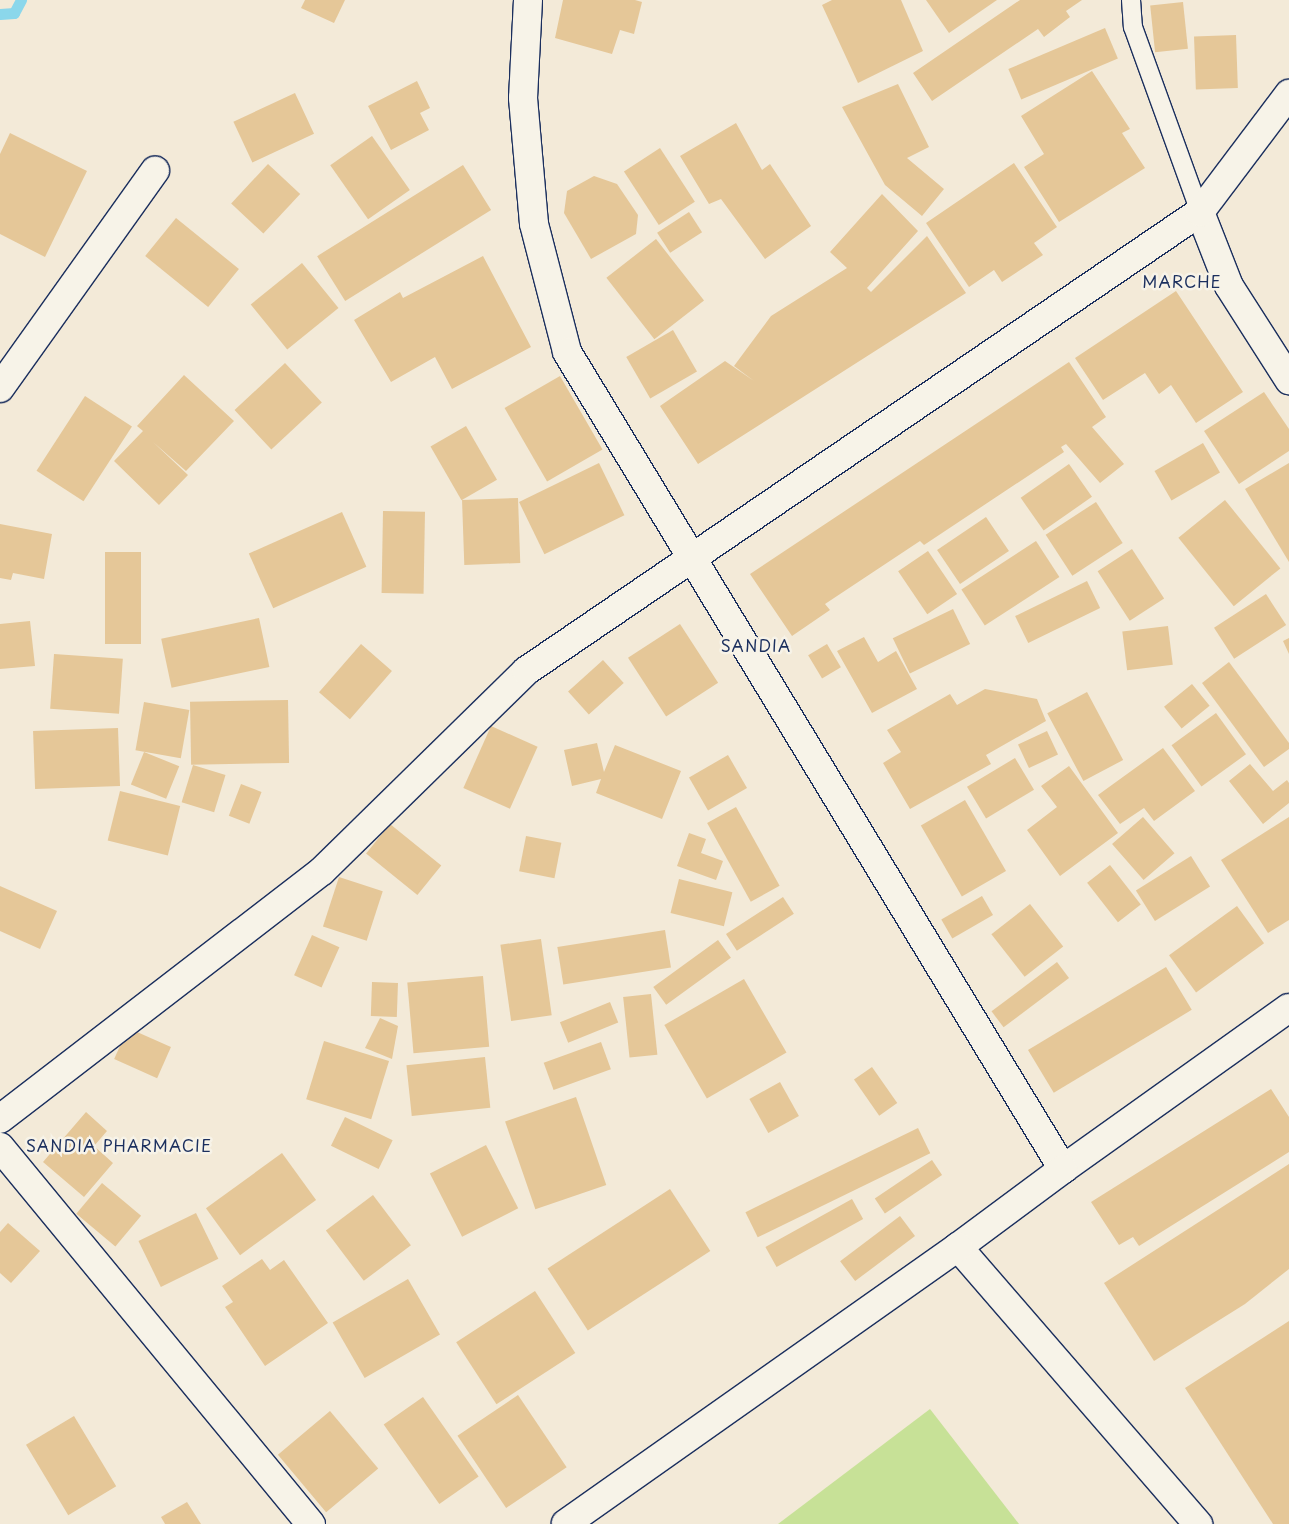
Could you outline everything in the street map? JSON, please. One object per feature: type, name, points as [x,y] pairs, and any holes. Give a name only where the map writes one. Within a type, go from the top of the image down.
[{"type":"main road","points":[[528,0],[523,98],[534,224],[567,352],[691,560],[1063,1169]]},
{"type":"main road","points":[[0,1119],[322,871],[526,671],[1200,212],[1289,94]]},
{"type":"main road","points":[[0,388],[155,171]]},
{"type":"main road","points":[[1200,212],[1229,286],[1289,380]]},
{"type":"main road","points":[[566,1524],[958,1247],[1063,1169],[1289,1008]]},
{"type":"main road","points":[[0,1147],[311,1524]]},
{"type":"main road","points":[[958,1247],[1198,1524]]},
{"type":"lane","points":[[1131,0],[1133,27],[1200,212]]},
{"type":"green space","points":[[930,1409],[1019,1524],[778,1524]]},
{"type":"building","points":[[305,0],[345,0],[334,23],[301,8]]},
{"type":"building","points":[[563,0],[635,0],[642,2],[634,34],[620,30],[612,54],[555,38]]},
{"type":"building","points":[[832,0],[901,0],[923,51],[858,83],[822,5]]},
{"type":"building","points":[[926,0],[997,0],[949,33]]},
{"type":"building","points":[[1020,0],[1082,0],[1066,11],[1070,17],[1044,37],[1038,29],[932,101],[913,73]]},
{"type":"building","points":[[1183,2],[1188,49],[1155,52],[1150,5]]},
{"type":"building","points":[[1105,28],[1118,58],[1021,99],[1008,69]]},
{"type":"building","points":[[1236,35],[1238,88],[1196,89],[1194,36]]},
{"type":"building","points":[[1092,71],[1130,129],[1122,133],[1145,168],[1059,222],[1024,167],[1044,154],[1021,116]]},
{"type":"building","points":[[417,81],[430,108],[420,113],[429,130],[391,150],[368,106]]},
{"type":"building","points":[[898,84],[929,147],[907,158],[944,189],[922,216],[885,185],[842,107]]},
{"type":"building","points":[[295,93],[314,134],[252,163],[233,122]]},
{"type":"building","points":[[736,123],[762,170],[770,164],[811,226],[765,259],[721,199],[709,204],[680,156]]},
{"type":"building","points":[[10,133],[87,171],[45,257],[0,234],[0,154]]},
{"type":"building","points":[[372,136],[410,190],[368,219],[330,165]]},
{"type":"building","points":[[660,148],[695,202],[659,225],[624,171]]},
{"type":"building","points":[[1014,163],[1057,227],[1034,243],[1043,255],[1002,282],[994,270],[969,287],[926,223]]},
{"type":"building","points":[[268,164],[300,194],[263,234],[231,203]]},
{"type":"building","points":[[463,165],[491,210],[345,301],[317,256]]},
{"type":"building","points":[[594,176],[617,184],[638,215],[636,234],[591,259],[564,213],[567,191]]},
{"type":"building","points":[[882,194],[918,231],[867,288],[871,292],[927,236],[966,293],[698,464],[660,406],[725,361],[754,381],[734,366],[771,316],[847,268],[830,252]]},
{"type":"building","points":[[689,212],[702,232],[670,253],[657,233]]},
{"type":"building","points":[[176,218],[239,269],[208,307],[145,256]]},
{"type":"building","points":[[656,239],[704,300],[654,339],[606,278]]},
{"type":"building","points":[[483,256],[531,347],[452,389],[435,357],[391,382],[354,320],[400,292],[403,298]]},
{"type":"building","points":[[302,263],[339,308],[287,350],[251,305]]},
{"type":"building","points":[[1176,291],[1243,392],[1196,423],[1171,385],[1159,394],[1145,373],[1103,400],[1075,358]]},
{"type":"building","points":[[673,330],[697,372],[650,399],[626,357]]},
{"type":"building","points":[[1069,362],[1106,417],[1092,427],[1124,464],[1100,483],[1066,444],[1061,447],[1064,452],[924,545],[920,541],[825,604],[830,610],[792,636],[750,574]]},
{"type":"building","points":[[285,363],[322,402],[271,450],[235,410]]},
{"type":"building","points":[[184,375],[234,421],[186,471],[153,442],[188,475],[159,505],[114,461],[143,431],[137,426]]},
{"type":"building","points":[[560,376],[602,450],[547,482],[505,408]]},
{"type":"building","points":[[1264,392],[1289,429],[1289,451],[1239,484],[1204,431]]},
{"type":"building","points":[[85,396],[132,426],[83,501],[37,471]]},
{"type":"building","points":[[466,426],[497,480],[461,500],[430,446]]},
{"type":"building","points":[[1203,443],[1220,472],[1172,500],[1155,471]]},
{"type":"building","points":[[599,463],[624,515],[544,554],[519,502]]},
{"type":"building","points":[[1289,463],[1289,562],[1245,489]]},
{"type":"building","points":[[1069,464],[1092,497],[1044,531],[1021,498]]},
{"type":"building","points":[[518,498],[520,563],[464,565],[462,500]]},
{"type":"building","points":[[1225,500],[1280,568],[1234,606],[1178,538]]},
{"type":"building","points":[[1096,502],[1123,543],[1072,576],[1046,535]]},
{"type":"building","points":[[383,511],[425,512],[424,594],[382,593]]},
{"type":"building","points":[[342,512],[366,567],[273,608],[249,553]]},
{"type":"building","points":[[986,517],[1009,551],[960,584],[937,550]]},
{"type":"building","points":[[0,524],[52,534],[44,579],[13,573],[11,580],[0,578]]},
{"type":"building","points":[[1036,541],[1059,577],[985,626],[961,589]]},
{"type":"building","points":[[1132,549],[1164,598],[1130,621],[1098,571]]},
{"type":"building","points":[[928,551],[957,594],[927,614],[898,571]]},
{"type":"building","points":[[105,552],[141,552],[141,644],[105,644]]},
{"type":"building","points":[[1087,581],[1100,608],[1028,643],[1015,616]]},
{"type":"building","points":[[1266,594],[1286,625],[1234,659],[1214,628]]},
{"type":"building","points":[[953,609],[970,644],[910,673],[893,638]]},
{"type":"building","points":[[259,618],[269,667],[172,688],[161,639]]},
{"type":"building","points":[[30,621],[35,666],[0,669],[0,624]]},
{"type":"building","points":[[680,624],[718,683],[666,716],[628,658]]},
{"type":"building","points":[[1168,626],[1173,665],[1127,670],[1122,632]]},
{"type":"building","points":[[864,637],[878,662],[896,651],[917,689],[872,713],[837,651]]},
{"type":"building","points":[[1289,638],[1289,654],[1283,641]]},
{"type":"building","points":[[361,644],[392,671],[350,719],[319,692]]},
{"type":"building","points":[[827,644],[841,667],[822,678],[808,655]]},
{"type":"building","points":[[54,654],[123,659],[119,714],[50,709]]},
{"type":"building","points":[[603,660],[624,683],[589,714],[568,691]]},
{"type":"building","points":[[1229,662],[1289,743],[1289,749],[1264,767],[1202,683]]},
{"type":"building","points":[[1192,684],[1210,706],[1182,728],[1164,707]]},
{"type":"building","points":[[985,689],[1037,699],[1046,721],[986,755],[991,764],[910,809],[883,763],[901,752],[887,730],[950,694],[957,705]]},
{"type":"building","points":[[1087,692],[1123,760],[1083,781],[1047,713]]},
{"type":"building","points":[[288,700],[289,763],[191,765],[190,702]]},
{"type":"building","points":[[144,702],[189,710],[181,758],[135,750]]},
{"type":"building","points":[[1216,713],[1246,754],[1201,787],[1172,745]]},
{"type":"building","points":[[491,726],[538,747],[510,809],[463,788]]},
{"type":"building","points":[[118,728],[120,786],[35,789],[33,731]]},
{"type":"building","points":[[1047,731],[1058,755],[1029,768],[1018,745]]},
{"type":"building","points":[[597,743],[604,772],[615,745],[681,771],[662,819],[596,793],[601,779],[572,786],[564,750]]},
{"type":"building","points":[[1163,748],[1195,791],[1154,821],[1144,808],[1120,824],[1098,795]]},
{"type":"building","points":[[144,752],[179,766],[166,799],[131,784]]},
{"type":"building","points":[[728,755],[747,788],[708,810],[689,778]]},
{"type":"building","points":[[1015,758],[1034,790],[986,819],[967,787]]},
{"type":"building","points":[[1250,764],[1273,791],[1287,780],[1289,783],[1289,803],[1263,824],[1229,781]]},
{"type":"building","points":[[193,765],[226,775],[214,812],[182,802]]},
{"type":"building","points":[[1069,766],[1118,833],[1060,876],[1027,830],[1057,807],[1041,786]]},
{"type":"building","points":[[241,784],[262,792],[249,824],[229,816]]},
{"type":"building","points":[[120,791],[180,806],[168,855],[108,840]]},
{"type":"building","points":[[965,800],[1006,871],[962,897],[921,826]]},
{"type":"building","points":[[736,807],[780,886],[751,902],[707,823]]},
{"type":"building","points":[[1143,817],[1174,853],[1144,880],[1112,844]]},
{"type":"building","points":[[1289,817],[1289,920],[1268,933],[1221,860]]},
{"type":"building","points":[[390,824],[441,866],[417,895],[366,854]]},
{"type":"building","points":[[689,833],[706,839],[701,853],[723,861],[716,880],[677,866]]},
{"type":"building","points":[[526,836],[561,843],[554,878],[519,871]]},
{"type":"building","points":[[1191,856],[1210,887],[1155,921],[1136,890]]},
{"type":"building","points":[[1110,865],[1141,904],[1118,922],[1087,883]]},
{"type":"building","points":[[339,877],[383,891],[367,941],[323,926]]},
{"type":"building","points":[[679,879],[732,892],[724,926],[671,913]]},
{"type":"building","points":[[0,886],[57,911],[40,949],[0,931]]},
{"type":"building","points":[[982,896],[993,915],[952,939],[941,920]]},
{"type":"building","points":[[783,897],[794,914],[737,951],[726,934]]},
{"type":"building","points":[[1030,904],[1063,947],[1025,977],[991,934]]},
{"type":"building","points":[[1237,906],[1264,943],[1196,993],[1169,955]]},
{"type":"building","points":[[665,930],[671,968],[563,985],[557,947]]},
{"type":"building","points":[[312,935],[339,947],[322,987],[294,975]]},
{"type":"building","points":[[541,939],[552,1015],[511,1021],[500,945]]},
{"type":"building","points":[[718,940],[731,958],[666,1005],[653,987]]},
{"type":"building","points":[[1057,962],[1069,978],[1004,1027],[992,1011]]},
{"type":"building","points":[[1166,967],[1192,1010],[1054,1093],[1028,1050]]},
{"type":"building","points":[[483,976],[489,1047],[413,1053],[407,983]]},
{"type":"building","points":[[744,979],[787,1053],[707,1099],[664,1025]]},
{"type":"building","points":[[372,982],[398,983],[397,1017],[371,1016]]},
{"type":"building","points":[[651,994],[657,1055],[630,1058],[623,997]]},
{"type":"building","points":[[610,1002],[618,1022],[568,1043],[560,1022]]},
{"type":"building","points":[[380,1018],[398,1026],[392,1059],[365,1048]]},
{"type":"building","points":[[128,1028],[171,1047],[157,1078],[114,1059]]},
{"type":"building","points":[[324,1041],[389,1061],[371,1119],[306,1099]]},
{"type":"building","points":[[601,1042],[611,1069],[554,1090],[544,1063]]},
{"type":"building","points":[[485,1057],[490,1108],[412,1116],[406,1065]]},
{"type":"building","points":[[872,1067],[897,1103],[879,1116],[854,1080]]},
{"type":"building","points":[[780,1082],[799,1116],[768,1133],[749,1099]]},
{"type":"building","points":[[1271,1089],[1289,1117],[1289,1152],[1139,1246],[1133,1237],[1119,1245],[1091,1202]]},
{"type":"building","points":[[576,1097],[606,1185],[535,1209],[505,1121]]},
{"type":"building","points":[[86,1112],[107,1131],[94,1146],[113,1163],[84,1197],[43,1162]]},
{"type":"building","points":[[345,1117],[393,1140],[379,1169],[331,1146]]},
{"type":"building","points":[[918,1128],[930,1153],[758,1237],[745,1212]]},
{"type":"building","points":[[486,1145],[518,1208],[462,1237],[430,1174]]},
{"type":"building","points":[[282,1153],[316,1200],[240,1255],[206,1208]]},
{"type":"building","points":[[932,1160],[942,1175],[885,1214],[875,1199]]},
{"type":"building","points":[[1289,1164],[1289,1269],[1245,1304],[1154,1361],[1104,1283]]},
{"type":"building","points":[[102,1183],[141,1216],[115,1246],[76,1214]]},
{"type":"building","points":[[670,1189],[710,1251],[588,1331],[548,1269]]},
{"type":"building","points":[[373,1195],[411,1245],[364,1281],[326,1231]]},
{"type":"building","points":[[852,1199],[863,1219],[777,1267],[765,1247]]},
{"type":"building","points":[[196,1213],[218,1259],[161,1287],[138,1241]]},
{"type":"building","points":[[900,1216],[915,1236],[855,1281],[840,1261]]},
{"type":"building","points":[[8,1223],[40,1251],[11,1283],[0,1273],[0,1232]]},
{"type":"building","points":[[262,1259],[270,1270],[284,1260],[328,1323],[265,1366],[225,1307],[233,1302],[222,1286]]},
{"type":"building","points":[[408,1279],[440,1334],[365,1378],[333,1322]]},
{"type":"building","points":[[535,1291],[575,1353],[496,1404],[456,1342]]},
{"type":"building","points":[[1289,1321],[1289,1524],[1273,1524],[1185,1388]]},
{"type":"building","points":[[518,1395],[567,1467],[506,1508],[457,1436]]},
{"type":"building","points":[[423,1397],[479,1476],[439,1504],[384,1425]]},
{"type":"building","points":[[330,1411],[378,1468],[326,1512],[278,1455]]},
{"type":"building","points":[[74,1416],[116,1486],[68,1515],[26,1445]]},
{"type":"building","points":[[187,1502],[201,1524],[165,1524],[161,1517]]},
{"type":"waterway","points":[[0,14],[14,13],[21,0]]},
{"type":"district","name":"MARCHE","points":[[1182,281]]},
{"type":"district","name":"SANDIA","points":[[756,645]]},
{"type":"district","name":"SANDIA PHARMACIE","points":[[119,1145]]}]
